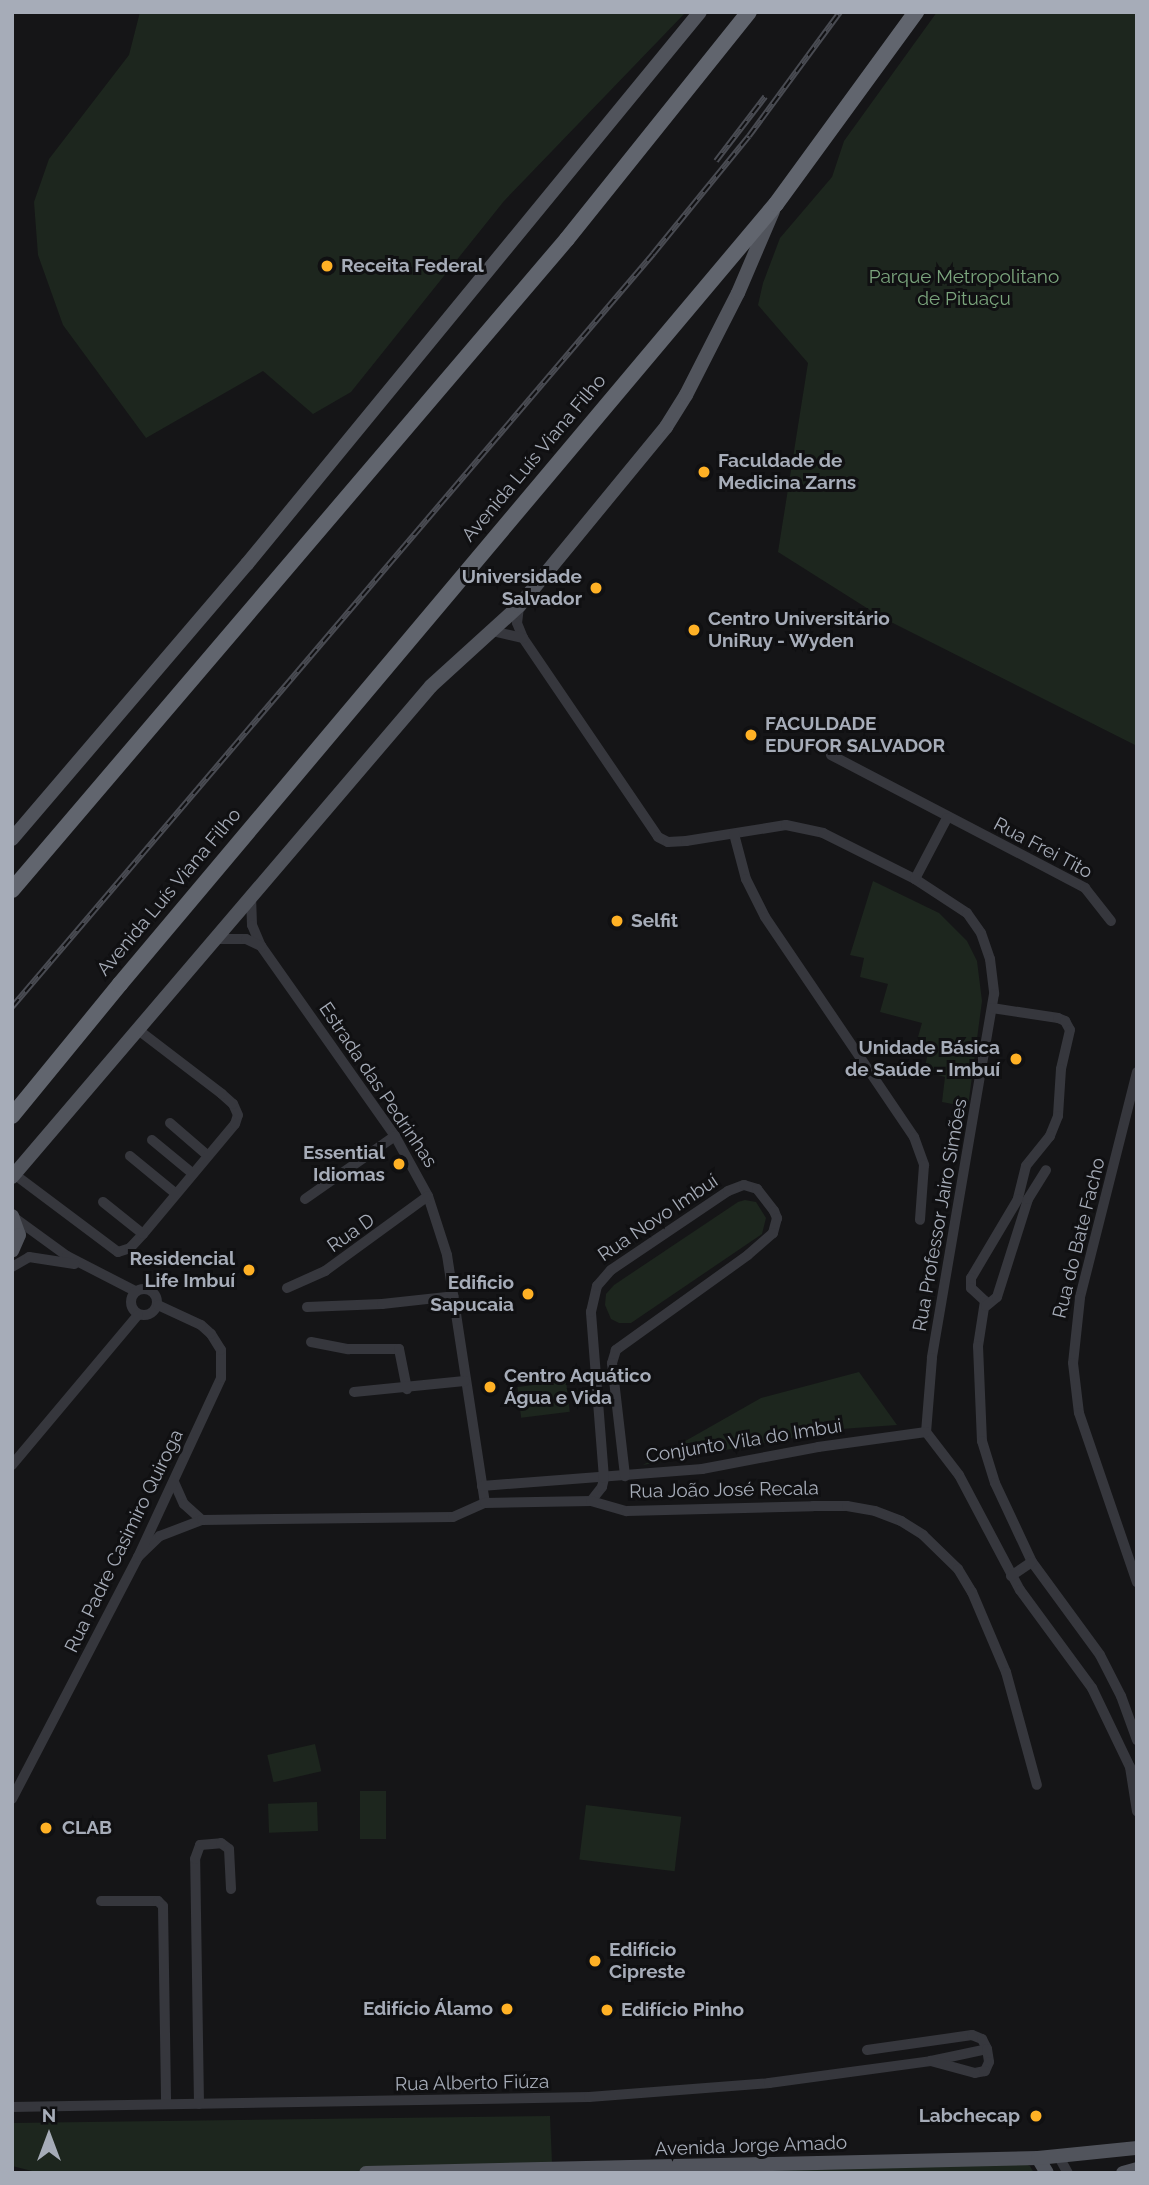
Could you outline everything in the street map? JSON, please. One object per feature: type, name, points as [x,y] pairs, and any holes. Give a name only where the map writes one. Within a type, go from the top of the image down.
[{"type":"highway","points":[[12,890],[567,239],[749,12]]},
{"type":"highway","name":"Avenida Luís Viana Filho","points":[[12,1116],[154,943],[776,204],[916,12]]},
{"type":"main road","points":[[12,839],[256,554],[700,12]]},
{"type":"main road","points":[[13,1175],[431,686],[519,606],[676,413],[738,293],[776,204]]},
{"type":"main road","points":[[12,1216],[19,1236],[12,1251]]},
{"type":"main road","name":"Avenida Jorge Amado","points":[[366,2173],[1038,2158],[1137,2148]]},
{"type":"main road","points":[[1038,2158],[1048,2173]]},
{"type":"main road","points":[[1123,2173],[1137,2169]]},
{"type":"street","name":"Rua Professor Jairo Simões","points":[[519,606],[517,623],[523,638],[657,837],[677,842],[786,825],[823,833],[915,879],[967,913],[981,933],[990,959],[994,984],[992,1008],[932,1358],[926,1432]]},
{"type":"street","points":[[492,631],[523,638]]},
{"type":"street","name":"Rua Frei Tito","points":[[831,755],[1085,888],[1111,921]]},
{"type":"street","points":[[915,879],[947,818]]},
{"type":"street","points":[[734,834],[746,879],[765,917],[915,1137],[924,1165],[920,1220]]},
{"type":"street","name":"Estrada das Pedrinhas","points":[[251,896],[252,925],[261,946],[395,1136],[428,1196],[441,1234],[454,1296],[464,1381],[485,1503]]},
{"type":"street","points":[[215,939],[246,939],[261,946]]},
{"type":"street","points":[[992,1008],[1058,1018],[1069,1025],[1070,1030],[1061,1069],[1058,1116],[1050,1136],[1026,1166],[1018,1199],[971,1278],[971,1288],[983,1297],[986,1307],[978,1346],[982,1441],[995,1483],[1032,1562],[1100,1655],[1121,1696],[1137,1740]]},
{"type":"street","points":[[13,1175],[118,1252],[130,1248],[143,1234],[235,1124],[237,1110],[222,1094],[137,1029]]},
{"type":"street","name":"Rua do Bate Facho","points":[[1137,1072],[1076,1323],[1073,1363],[1079,1413],[1137,1582]]},
{"type":"street","points":[[170,1123],[207,1155]]},
{"type":"street","points":[[305,1199],[395,1136]]},
{"type":"street","points":[[152,1140],[192,1173]]},
{"type":"street","points":[[130,1156],[176,1193]]},
{"type":"street","points":[[986,1307],[997,1297],[1028,1199],[1046,1170]]},
{"type":"street","name":"Rua Novo Imbuí","points":[[604,1478],[591,1312],[597,1286],[611,1270],[728,1191],[744,1185],[757,1189],[777,1218],[772,1233],[748,1255],[616,1350],[612,1363],[625,1476]]},
{"type":"street","name":"Rua D","points":[[287,1288],[325,1271],[428,1196]]},
{"type":"street","points":[[103,1202],[143,1234]]},
{"type":"street","points":[[12,1216],[67,1256],[133,1295],[151,1291],[156,1309],[146,1316],[138,1315],[131,1308],[133,1295]]},
{"type":"street","points":[[12,1267],[21,1259],[36,1257],[91,1268]]},
{"type":"street","points":[[307,1307],[382,1304],[454,1296]]},
{"type":"street","name":"Rua Padre Casimiro Quiroga","points":[[12,1799],[138,1557],[217,1388],[223,1360],[218,1343],[201,1325],[174,1312],[156,1309]]},
{"type":"street","points":[[12,1465],[138,1315]]},
{"type":"street","points":[[312,1342],[348,1349],[399,1349],[407,1389]]},
{"type":"street","points":[[354,1392],[407,1389],[464,1381]]},
{"type":"street","points":[[601,1421],[618,1420]]},
{"type":"street","points":[[926,1432],[959,1475],[1011,1576],[1092,1688],[1122,1748],[1136,1787],[1137,1811]]},
{"type":"street","name":"Conjunto Vila do Imbui","points":[[482,1486],[604,1478],[727,1465],[818,1447],[926,1432]]},
{"type":"street","points":[[591,1501],[602,1487],[604,1478]]},
{"type":"street","points":[[174,1482],[184,1504],[202,1520]]},
{"type":"street","name":"Rua João José Recala","points":[[138,1557],[160,1536],[202,1520],[453,1517],[485,1503],[591,1501],[627,1511],[847,1506],[875,1511],[901,1521],[923,1535],[958,1569],[986,1620],[1018,1710],[1037,1785]]},
{"type":"street","points":[[1011,1576],[1032,1562]]},
{"type":"street","points":[[199,2104],[195,1859],[201,1845],[221,1843],[229,1849],[232,1889]]},
{"type":"street","points":[[101,1901],[158,1901],[163,1906],[166,2104]]},
{"type":"street","points":[[867,2050],[972,2035],[982,2039],[987,2049]]},
{"type":"street","name":"Rua Alberto Fiúza","points":[[12,2107],[447,2102],[667,2093],[931,2061],[987,2049],[988,2067],[981,2073],[931,2061]]},
{"type":"street","points":[[1059,2157],[1068,2173]]},
{"type":"green space","points":[[140,12],[686,12],[504,201],[351,392],[313,414],[263,371],[146,438],[63,325],[38,255],[34,202],[49,159],[129,55]]},
{"type":"green space","name":"Parque Metropolitano de Pituaçu","points":[[937,12],[1137,12],[1137,746],[881,617],[778,552],[808,363],[758,305],[763,283],[780,238],[832,177],[844,141]]},
{"type":"green space","points":[[873,881],[939,913],[967,941],[977,961],[982,1001],[968,1107],[942,1102],[945,1077],[924,1071],[929,1048],[916,1044],[922,1023],[880,1012],[888,984],[860,977],[864,958],[850,955]]},
{"type":"green space","points":[[738,1202],[756,1202],[766,1218],[762,1234],[631,1323],[619,1323],[611,1319],[605,1305],[606,1294],[614,1285]]},
{"type":"green space","points":[[859,1372],[897,1425],[841,1429],[643,1465],[761,1398]]},
{"type":"green space","points":[[566,1381],[570,1412],[521,1418],[517,1387]]},
{"type":"green space","points":[[315,1744],[321,1771],[274,1782],[267,1755]]},
{"type":"green space","points":[[360,1791],[386,1791],[386,1839],[360,1839]]},
{"type":"green space","points":[[317,1802],[318,1831],[269,1833],[268,1804]]},
{"type":"green space","points":[[586,1805],[681,1817],[675,1871],[579,1860]]},
{"type":"green space","points":[[550,2116],[552,2163],[306,2173],[40,2173],[12,2166],[12,2123]]},
{"type":"green space","points":[[1020,2162],[1030,2166],[1034,2173],[656,2173]]},
{"type":"railway","points":[[12,1007],[653,254],[749,136],[840,12]]},
{"type":"railway","points":[[716,161],[765,97]]},
{"type":"place","name":"Receita Federal","points":[[327,266]]},
{"type":"place","name":"Faculdade de Medicina Zarns","points":[[704,472]]},
{"type":"place","name":"Universidade Salvador","points":[[596,588]]},
{"type":"place","name":"Centro Universitário UniRuy - Wyden","points":[[694,630]]},
{"type":"place","name":"FACULDADE EDUFOR SALVADOR","points":[[751,735]]},
{"type":"place","name":"Selfit","points":[[617,921]]},
{"type":"place","name":"Unidade Básica de Saúde - Imbuí","points":[[1016,1059]]},
{"type":"place","name":"Essential Idiomas","points":[[399,1164]]},
{"type":"place","name":"Residencial Life Imbuí","points":[[249,1270]]},
{"type":"place","name":"Edificio Sapucaia","points":[[528,1294]]},
{"type":"place","name":"Centro Aquático Água e Vida","points":[[490,1387]]},
{"type":"place","name":"CLAB","points":[[46,1828]]},
{"type":"place","name":"Edifício Cipreste","points":[[595,1961]]},
{"type":"place","name":"Edifício Álamo","points":[[507,2009]]},
{"type":"place","name":"Edifício Pinho","points":[[607,2010]]},
{"type":"place","name":"Labchecap","points":[[1036,2116]]}]
